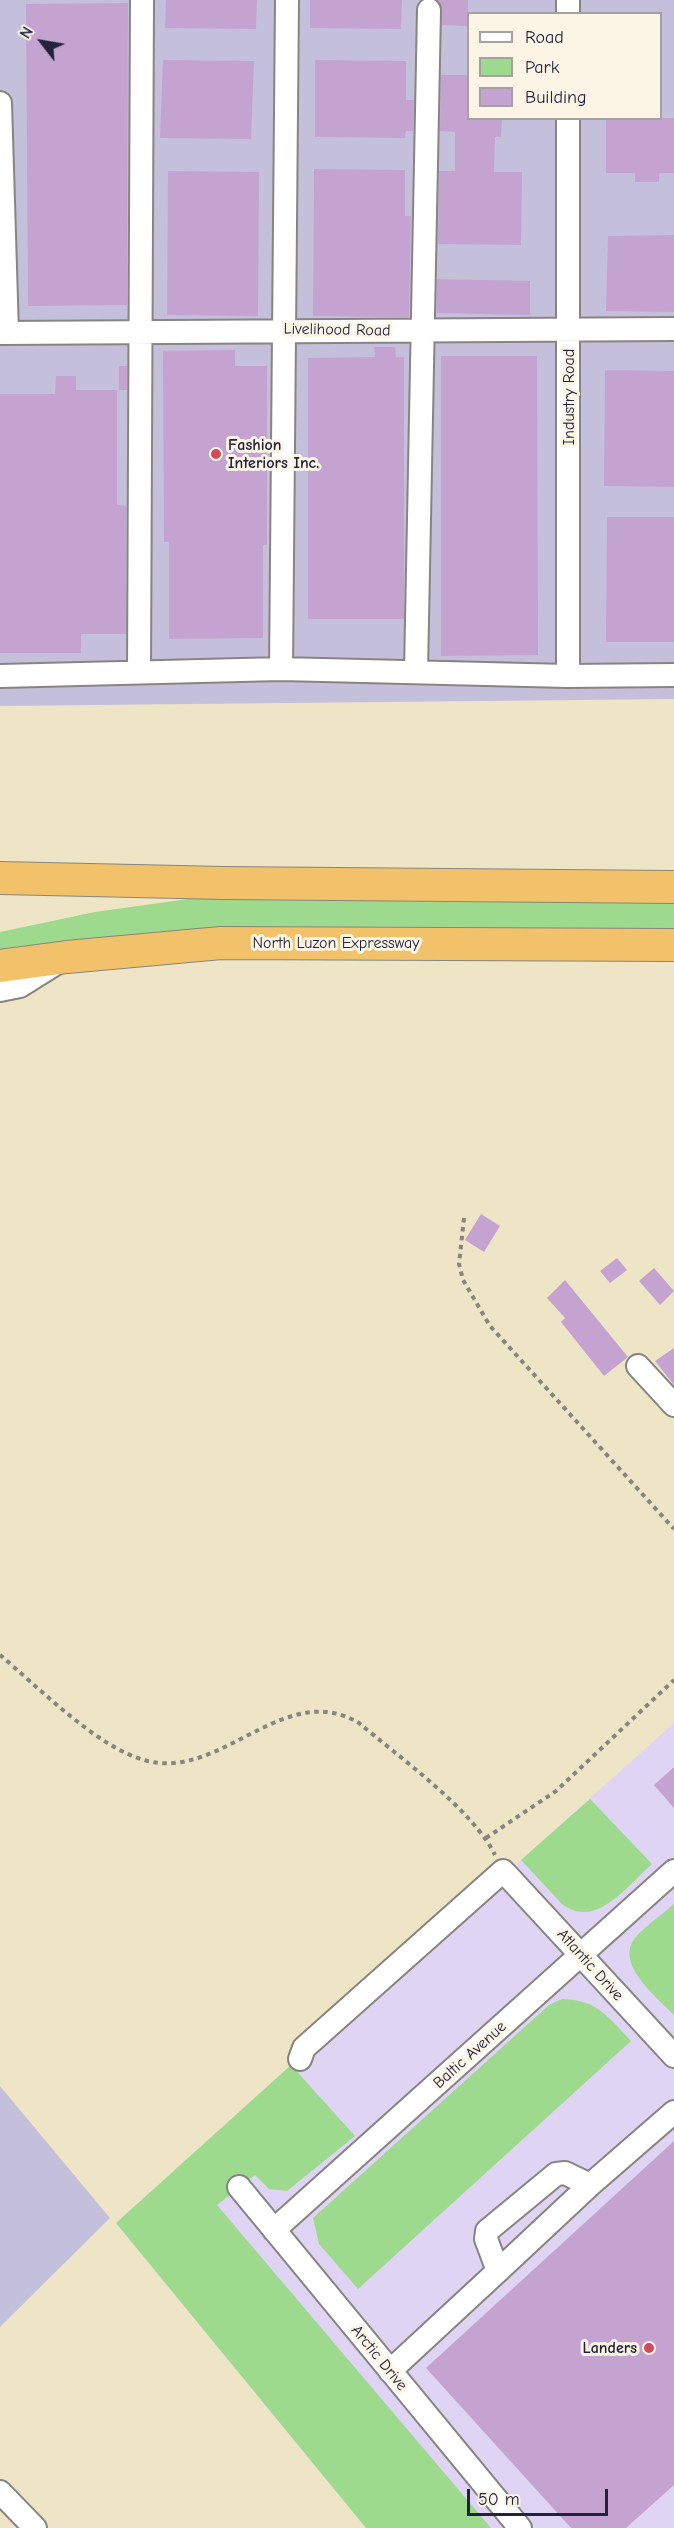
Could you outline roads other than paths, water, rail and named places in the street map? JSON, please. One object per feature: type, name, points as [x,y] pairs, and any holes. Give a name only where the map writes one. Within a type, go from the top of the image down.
[{"type":"highway","points":[[0,878],[674,888]]},
{"type":"highway","name":"North Luzon Expressway","points":[[0,966],[67,957],[222,944],[674,945]]},
{"type":"street","points":[[139,672],[142,0]]},
{"type":"street","points":[[281,669],[287,0]]},
{"type":"street","points":[[417,671],[429,10]]},
{"type":"street","points":[[0,103],[3,333]]},
{"type":"street","name":"Industry Road","points":[[568,120],[568,676]]},
{"type":"street","name":"Livelihood Road","points":[[3,333],[674,329]]},
{"type":"street","points":[[0,676],[281,669],[568,676],[674,675]]},
{"type":"street","points":[[0,990],[20,986],[67,957]]},
{"type":"street","points":[[638,1366],[674,1405]]},
{"type":"street","name":"Atlantic Drive","points":[[300,2059],[304,2048],[505,1873],[674,2056]]},
{"type":"street","name":"Baltic Avenue","points":[[274,2230],[671,1875]]},
{"type":"street","points":[[390,2371],[590,2185],[674,2112]]},
{"type":"street","points":[[498,2271],[488,2246],[487,2231],[556,2174],[565,2172],[590,2185]]},
{"type":"street","name":"Arctic Drive","points":[[239,2187],[520,2528]]},
{"type":"street","points":[[0,2492],[35,2528]]},
{"type":"place","name":"Fashion Interiors Inc.","points":[[216,454]]},
{"type":"place","name":"Landers","points":[[649,2348]]}]
